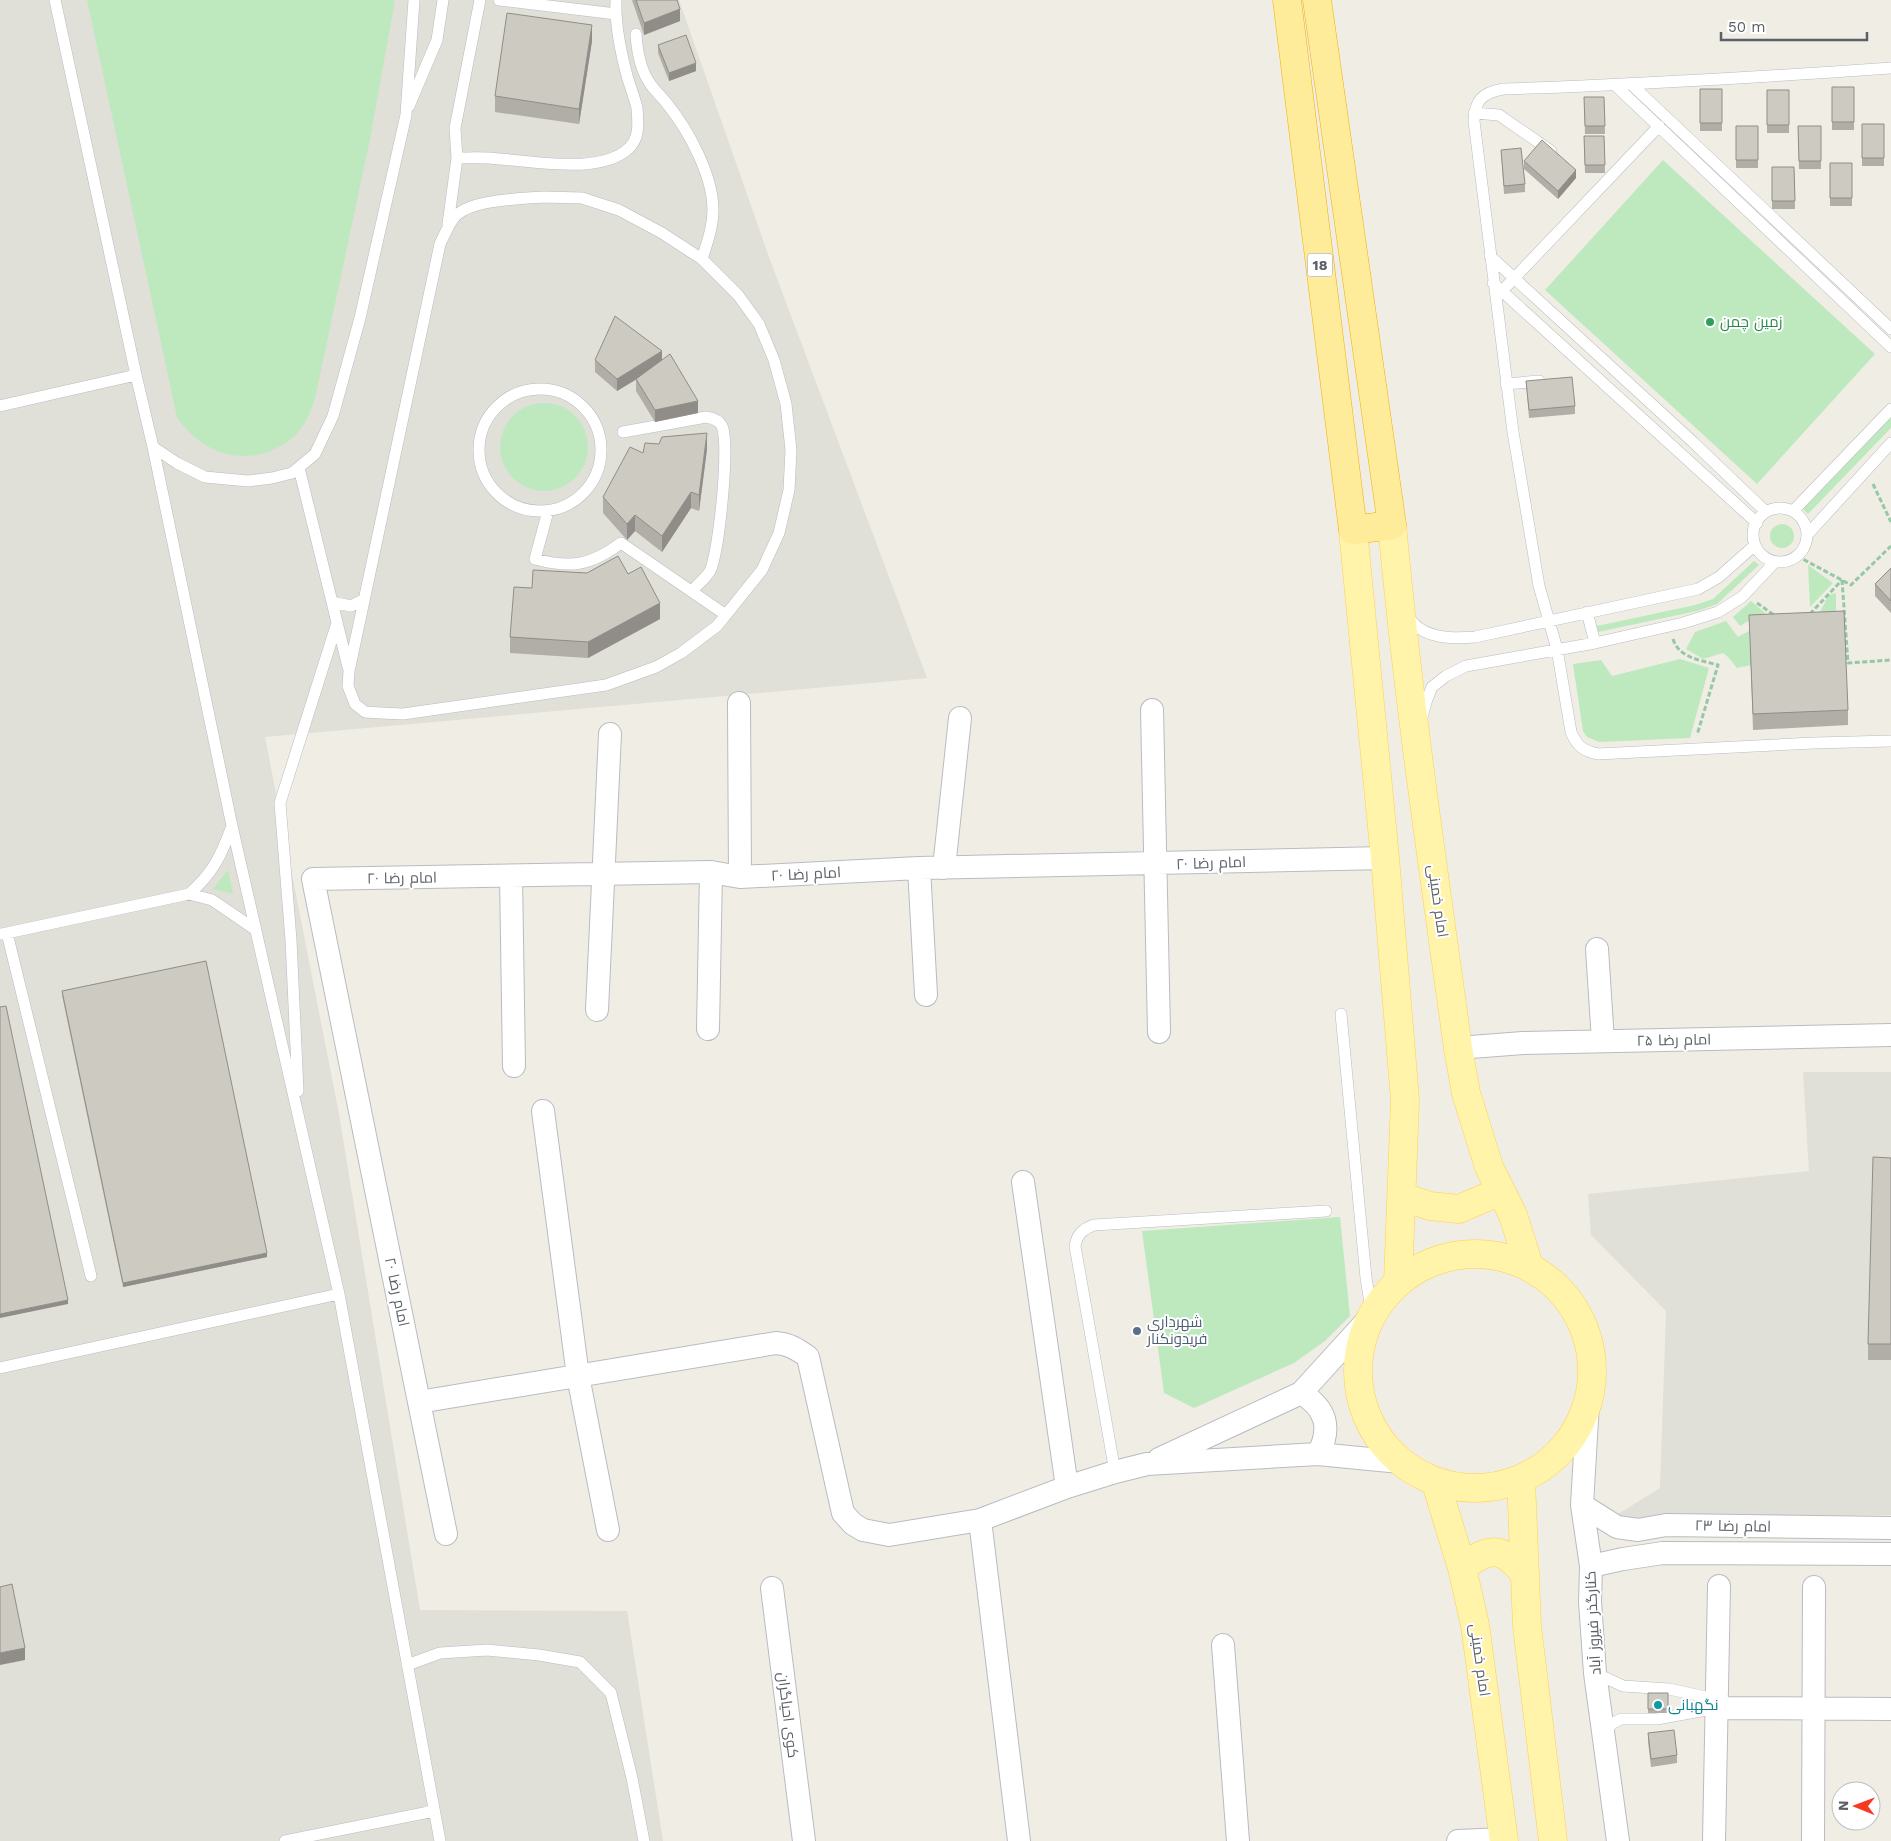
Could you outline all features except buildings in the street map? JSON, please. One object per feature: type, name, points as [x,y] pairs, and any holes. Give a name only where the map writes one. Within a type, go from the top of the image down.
[{"type":"highway","name":"18","points":[[1286,0],[1353,530]]},
{"type":"highway","name":"18","points":[[1318,0],[1392,525]]},
{"type":"highway","points":[[1353,530],[1392,525]]},
{"type":"main road","name":"امام خمینی","points":[[1392,525],[1417,743],[1458,1048],[1466,1093],[1489,1167],[1513,1215],[1528,1266]]},
{"type":"main road","points":[[1353,530],[1385,858],[1405,1100],[1403,1196],[1398,1282]]},
{"type":"main road","points":[[1403,1196],[1430,1206],[1459,1209],[1501,1192]]},
{"type":"main road","points":[[1475,1253],[1503,1257],[1528,1266],[1561,1290],[1583,1324],[1592,1363],[1588,1403],[1574,1435],[1550,1462],[1521,1480],[1494,1488],[1464,1489],[1436,1483],[1400,1462],[1374,1431],[1360,1393],[1359,1353],[1372,1315],[1398,1282],[1421,1266],[1448,1256],[1475,1253]]},
{"type":"main road","points":[[1521,1480],[1527,1626],[1553,1841]]},
{"type":"main road","name":"امام خمینی","points":[[1436,1483],[1462,1568],[1476,1625],[1504,1840]]},
{"type":"main road","points":[[1462,1568],[1481,1555],[1498,1552],[1512,1559],[1525,1574]]},
{"type":"street","points":[[739,703],[740,877]]},
{"type":"street","points":[[1152,710],[1159,1032]]},
{"type":"street","points":[[944,868],[960,718]]},
{"type":"street","points":[[597,1010],[610,734]]},
{"type":"street","name":"امام رضا ۲۰","points":[[420,1402],[313,879],[711,872],[740,877],[919,868],[1385,858]]},
{"type":"street","points":[[919,868],[926,995]]},
{"type":"street","points":[[708,1029],[711,872]]},
{"type":"street","points":[[511,876],[514,1066]]},
{"type":"street","points":[[1597,949],[1603,1042]]},
{"type":"street","name":"امام رضا ۲۵","points":[[1458,1048],[1523,1044],[1891,1035]]},
{"type":"street","points":[[543,1111],[578,1376],[608,1530]]},
{"type":"street","points":[[1023,1182],[1066,1487]]},
{"type":"street","points":[[446,1534],[420,1402],[776,1343],[794,1347],[808,1356],[842,1513],[853,1524],[863,1530],[889,1535],[980,1520],[1066,1487],[1147,1464],[1302,1393],[1372,1315]]},
{"type":"street","points":[[1302,1393],[1312,1399],[1320,1408],[1324,1419],[1326,1431],[1324,1443],[1318,1454]]},
{"type":"street","name":"کنارگذر فیروز آباد","points":[[1588,1403],[1582,1505],[1591,1566],[1590,1602],[1595,1673],[1618,1841]]},
{"type":"street","points":[[1147,1464],[1318,1454],[1400,1462]]},
{"type":"street","name":"امام رضا ۲۳","points":[[1582,1505],[1617,1527],[1638,1530],[1666,1525],[1891,1528]]},
{"type":"street","points":[[980,1520],[1019,1841]]},
{"type":"street","name":"امام رضا ۲۳","points":[[1591,1566],[1663,1553],[1891,1554]]},
{"type":"street","points":[[1714,1841],[1718,1586]]},
{"type":"street","points":[[1812,1841],[1814,1587]]},
{"type":"street","name":"کوی احیاگران","points":[[772,1588],[804,1841]]},
{"type":"street","points":[[1223,1644],[1238,1841]]},
{"type":"street","points":[[1717,1708],[1891,1709]]},
{"type":"street","points":[[1458,1841],[1504,1840]]},
{"type":"lane","points":[[56,0],[153,447],[232,826],[339,1294],[440,1841]]},
{"type":"lane","points":[[153,447],[177,463],[205,477],[248,481],[292,473],[315,454],[333,416],[360,318],[406,115],[414,0]]},
{"type":"lane","points":[[406,115],[437,40],[443,0]]},
{"type":"lane","points":[[447,231],[457,158],[455,128],[480,0]]},
{"type":"lane","points":[[499,0],[616,14]]},
{"type":"lane","points":[[457,158],[498,158],[536,163],[594,163],[616,157],[630,147],[638,131],[636,107],[620,47],[616,0]]},
{"type":"lane","points":[[636,34],[637,54],[650,84],[669,106],[689,137],[708,179],[713,210],[711,230],[702,258]]},
{"type":"lane","points":[[1891,68],[1616,86],[1503,88],[1490,91],[1475,107],[1474,113],[1512,432],[1539,586],[1557,650],[1571,732],[1580,748],[1598,754],[1891,741]]},
{"type":"lane","points":[[1632,85],[1891,330]]},
{"type":"lane","points":[[1616,86],[1891,347]]},
{"type":"lane","points":[[1474,113],[1499,115],[1559,156]]},
{"type":"lane","points":[[1502,291],[1659,126]]},
{"type":"lane","points":[[543,197],[582,198],[619,210],[662,233],[702,258],[738,295],[759,324],[774,360],[786,404],[791,450],[789,490],[779,533],[762,570],[717,626],[656,668],[606,685],[402,714],[365,712],[355,704],[348,686],[349,670],[440,244],[454,218],[472,206],[504,200],[543,197]]},
{"type":"lane","points":[[1779,241],[1788,232]]},
{"type":"lane","points":[[1490,256],[1693,442],[1766,512]]},
{"type":"lane","points":[[1493,283],[1757,523]]},
{"type":"lane","points":[[1856,314],[1865,305]]},
{"type":"lane","points":[[0,406],[136,375]]},
{"type":"lane","points":[[1506,384],[1550,380]]},
{"type":"lane","points":[[1617,396],[1628,383]]},
{"type":"lane","points":[[545,388],[564,393],[580,403],[593,418],[600,436],[602,455],[597,474],[586,492],[568,505],[548,512],[526,510],[507,502],[491,487],[481,468],[478,447],[483,426],[493,409],[508,397],[526,389],[545,388]]},
{"type":"lane","points":[[1793,511],[1891,409]]},
{"type":"lane","points":[[623,432],[706,417],[714,418],[722,425],[724,474],[718,543],[710,572],[692,591]]},
{"type":"lane","points":[[1682,455],[1693,442]]},
{"type":"lane","points":[[1807,535],[1803,521],[1793,511],[1775,508],[1766,512],[1757,523],[1753,536],[1755,545],[1766,558],[1775,562],[1783,562],[1797,556],[1803,550],[1807,535],[1891,443]]},
{"type":"lane","points":[[299,468],[349,670]]},
{"type":"lane","points":[[548,512],[535,559],[553,564],[582,564],[604,555],[621,543],[726,615]]},
{"type":"lane","points":[[1399,599],[1412,624],[1438,637],[1457,639],[1476,637],[1698,589],[1719,577],[1755,545]]},
{"type":"lane","points":[[1417,743],[1426,702],[1432,686],[1446,676],[1466,666],[1595,642],[1668,626],[1718,612],[1742,598],[1775,562]]},
{"type":"lane","points":[[332,602],[351,606],[363,600]]},
{"type":"lane","points":[[1587,612],[1595,642]]},
{"type":"lane","points":[[299,1120],[291,940],[280,803],[337,623]]},
{"type":"lane","points":[[189,894],[210,874],[222,853],[232,826]]},
{"type":"lane","points":[[91,1276],[4,934],[189,894],[212,900],[256,930]]},
{"type":"lane","points":[[1341,1014],[1366,1278],[1372,1315]]},
{"type":"lane","points":[[1115,1472],[1075,1246],[1076,1237],[1084,1229],[1094,1225],[1326,1211]]},
{"type":"lane","points":[[0,1368],[339,1294]]},
{"type":"lane","points":[[407,1665],[440,1653],[487,1650],[539,1655],[580,1662],[611,1693],[632,1778],[644,1841]]},
{"type":"lane","points":[[1595,1673],[1623,1686],[1669,1689],[1706,1697],[1717,1708]]},
{"type":"lane","points":[[1603,1733],[1613,1723],[1621,1719],[1657,1719],[1717,1708]]},
{"type":"lane","points":[[285,1841],[434,1811]]},
{"type":"path","points":[[1866,470],[1891,522]]},
{"type":"path","points":[[1797,556],[1851,585],[1891,546]]},
{"type":"path","points":[[1801,614],[1810,614],[1842,580]]},
{"type":"path","points":[[1842,580],[1848,663],[1891,660]]},
{"type":"path","points":[[1745,594],[1772,615],[1782,615]]},
{"type":"path","points":[[1668,626],[1676,649],[1688,657],[1718,665],[1692,749]]},
{"type":"shaded area","points":[[0,0],[679,0],[769,257],[927,678],[265,737],[339,1114],[420,1610],[627,1611],[663,1841],[0,1841]]},
{"type":"shaded area","points":[[1803,1072],[1891,1072],[1891,1515],[1622,1518],[1618,1514],[1660,1488],[1666,1311],[1591,1235],[1588,1194],[1809,1171]]},
{"type":"green space","points":[[87,0],[395,0],[370,139],[316,394],[309,414],[301,428],[289,441],[270,451],[243,456],[217,451],[195,437],[177,417]]},
{"type":"green space","name":"زمین چمن","points":[[1663,160],[1875,354],[1757,484],[1545,290]]},
{"type":"green space","points":[[544,403],[561,407],[575,416],[584,430],[588,447],[584,464],[575,478],[561,487],[544,491],[527,487],[513,478],[504,464],[500,447],[504,430],[513,416],[527,407]]},
{"type":"green space","points":[[1891,417],[1891,428],[1808,514],[1803,509]]},
{"type":"green space","points":[[1782,524],[1787,525],[1793,531],[1793,541],[1787,547],[1782,548],[1777,547],[1771,541],[1770,536],[1771,531],[1777,525]]},
{"type":"green space","points":[[1754,561],[1759,565],[1717,604],[1697,611],[1598,632],[1597,626],[1695,605],[1713,599]]},
{"type":"green space","points":[[1808,565],[1833,583],[1810,607]]},
{"type":"green space","points":[[1836,593],[1836,618],[1816,619],[1829,595]]},
{"type":"green space","points":[[1751,601],[1765,613],[1764,620],[1748,621],[1740,626],[1733,617]]},
{"type":"green space","points":[[1726,621],[1738,637],[1749,631],[1751,665],[1737,668],[1723,653],[1703,659],[1686,649],[1695,632]]},
{"type":"green space","points":[[1680,659],[1709,668],[1690,738],[1599,742],[1587,737],[1583,731],[1573,664],[1601,660],[1612,676]]},
{"type":"green space","points":[[228,870],[233,894],[213,889]]},
{"type":"green space","points":[[1340,1217],[1350,1316],[1325,1341],[1294,1363],[1194,1408],[1164,1393],[1142,1231]]},
{"type":"place","name":"زمین چمن","points":[[1710,322]]},
{"type":"place","name":"شهرداری فریدونکنار","points":[[1137,1331]]},
{"type":"place","name":"نگهبانی","points":[[1658,1705]]}]
